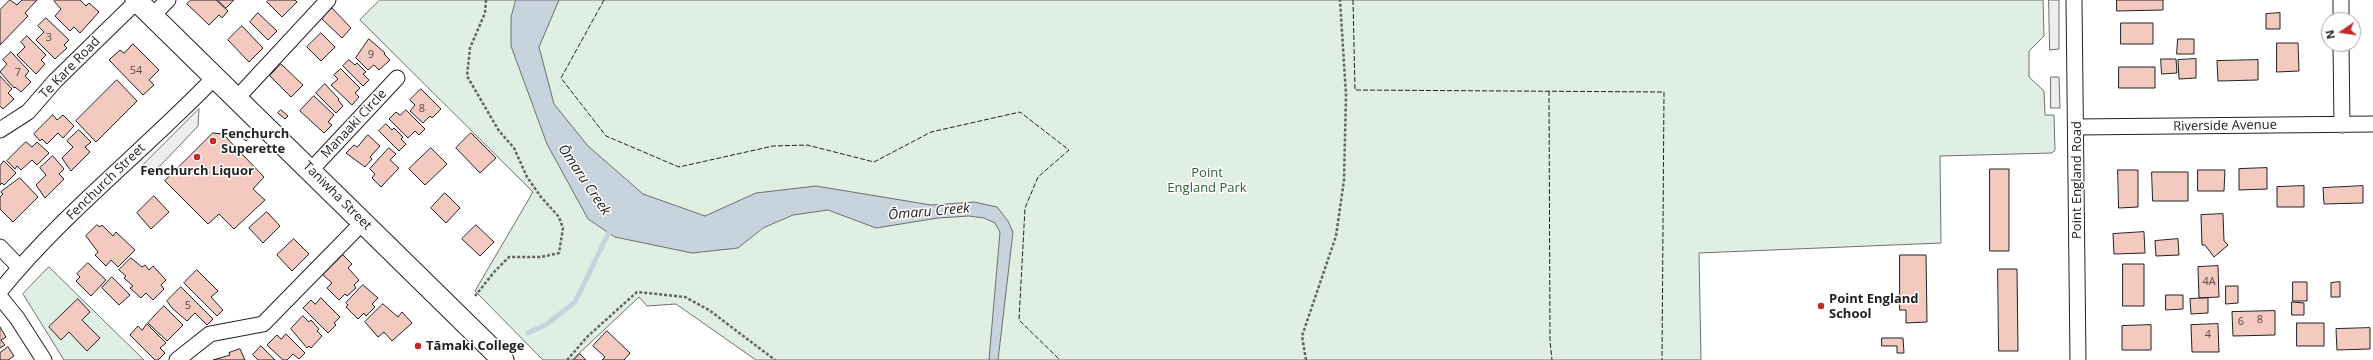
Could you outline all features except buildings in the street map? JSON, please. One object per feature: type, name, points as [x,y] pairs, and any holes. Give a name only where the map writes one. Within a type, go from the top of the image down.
[{"type":"main road","name":"Taniwha Street","points":[[137,1],[503,360]]},
{"type":"street","points":[[152,16],[168,0]]},
{"type":"street","points":[[237,98],[328,0]]},
{"type":"street","name":"Point England Road","points":[[2074,0],[2077,127],[2078,360]]},
{"type":"street","points":[[2341,0],[2341,12]]},
{"type":"street","name":"Te Kare Road","points":[[0,130],[28,112],[55,81],[137,1]]},
{"type":"street","points":[[2341,52],[2342,125]]},
{"type":"street","name":"Fenchurch Street","points":[[0,291],[19,267],[127,160],[188,105],[215,77]]},
{"type":"street","name":"Manaaki Circle","points":[[311,170],[397,78]]},
{"type":"street","name":"Riverside Avenue","points":[[2077,127],[2373,124]]},
{"type":"street","points":[[177,360],[210,334],[263,324],[363,222]]},
{"type":"street","points":[[0,247],[19,267]]},
{"type":"street","points":[[0,297],[17,318],[44,360]]},
{"type":"path","points":[[476,296],[495,271],[509,257],[540,257],[559,253],[563,228],[559,217],[541,197],[531,182],[514,148],[499,131],[467,76],[470,48],[485,13],[486,0]]},
{"type":"path","points":[[1306,360],[1302,336],[1336,236],[1344,180],[1346,95],[1340,0]]},
{"type":"path","points":[[567,360],[588,336],[637,292],[685,297],[710,310],[775,360]]},
{"type":"green space","name":"Point England Park","points":[[380,0],[2043,0],[2044,36],[2029,51],[2029,77],[2044,91],[2045,115],[2054,115],[2055,150],[2052,153],[1940,156],[1941,243],[1699,253],[1701,360],[756,360],[676,304],[647,306],[639,297],[572,360],[543,360],[475,291],[533,192],[360,20]]},
{"type":"green space","points":[[49,267],[144,360],[64,360],[23,294]]},
{"type":"shaded area","points":[[2049,0],[2059,0],[2059,49],[2050,50]]},
{"type":"shaded area","points":[[2051,77],[2059,77],[2060,108],[2051,108]]},
{"type":"shaded area","points":[[199,109],[198,126],[161,165],[156,168],[141,167]]},
{"type":"water","name":"Ōmaru Creek","points":[[516,0],[559,0],[539,47],[554,104],[588,146],[643,194],[705,216],[756,193],[816,186],[931,205],[974,202],[997,207],[1008,221],[1013,232],[998,360],[989,360],[1000,232],[995,223],[984,218],[969,216],[938,218],[876,228],[828,210],[793,215],[763,228],[738,248],[692,253],[615,237],[588,219],[547,144],[511,46],[511,18]]},
{"type":"waterway","points":[[528,333],[547,324],[575,302],[611,228]]},
{"type":"fence","points":[[604,0],[561,78],[606,136],[679,167],[773,146],[807,145],[874,162],[931,132],[1020,112],[1069,150],[1038,177],[1025,208],[1019,320],[1060,360]]},
{"type":"fence","points":[[1353,0],[1355,90],[1664,92],[1662,360]]},
{"type":"fence","points":[[1549,91],[1550,341],[1552,360]]},
{"type":"place","name":"Fenchurch Superette","points":[[213,141]]},
{"type":"place","name":"Fenchurch Liquor","points":[[197,157]]},
{"type":"place","name":"Point England School","points":[[1821,306]]},
{"type":"place","name":"Tāmaki College","points":[[418,346]]}]
